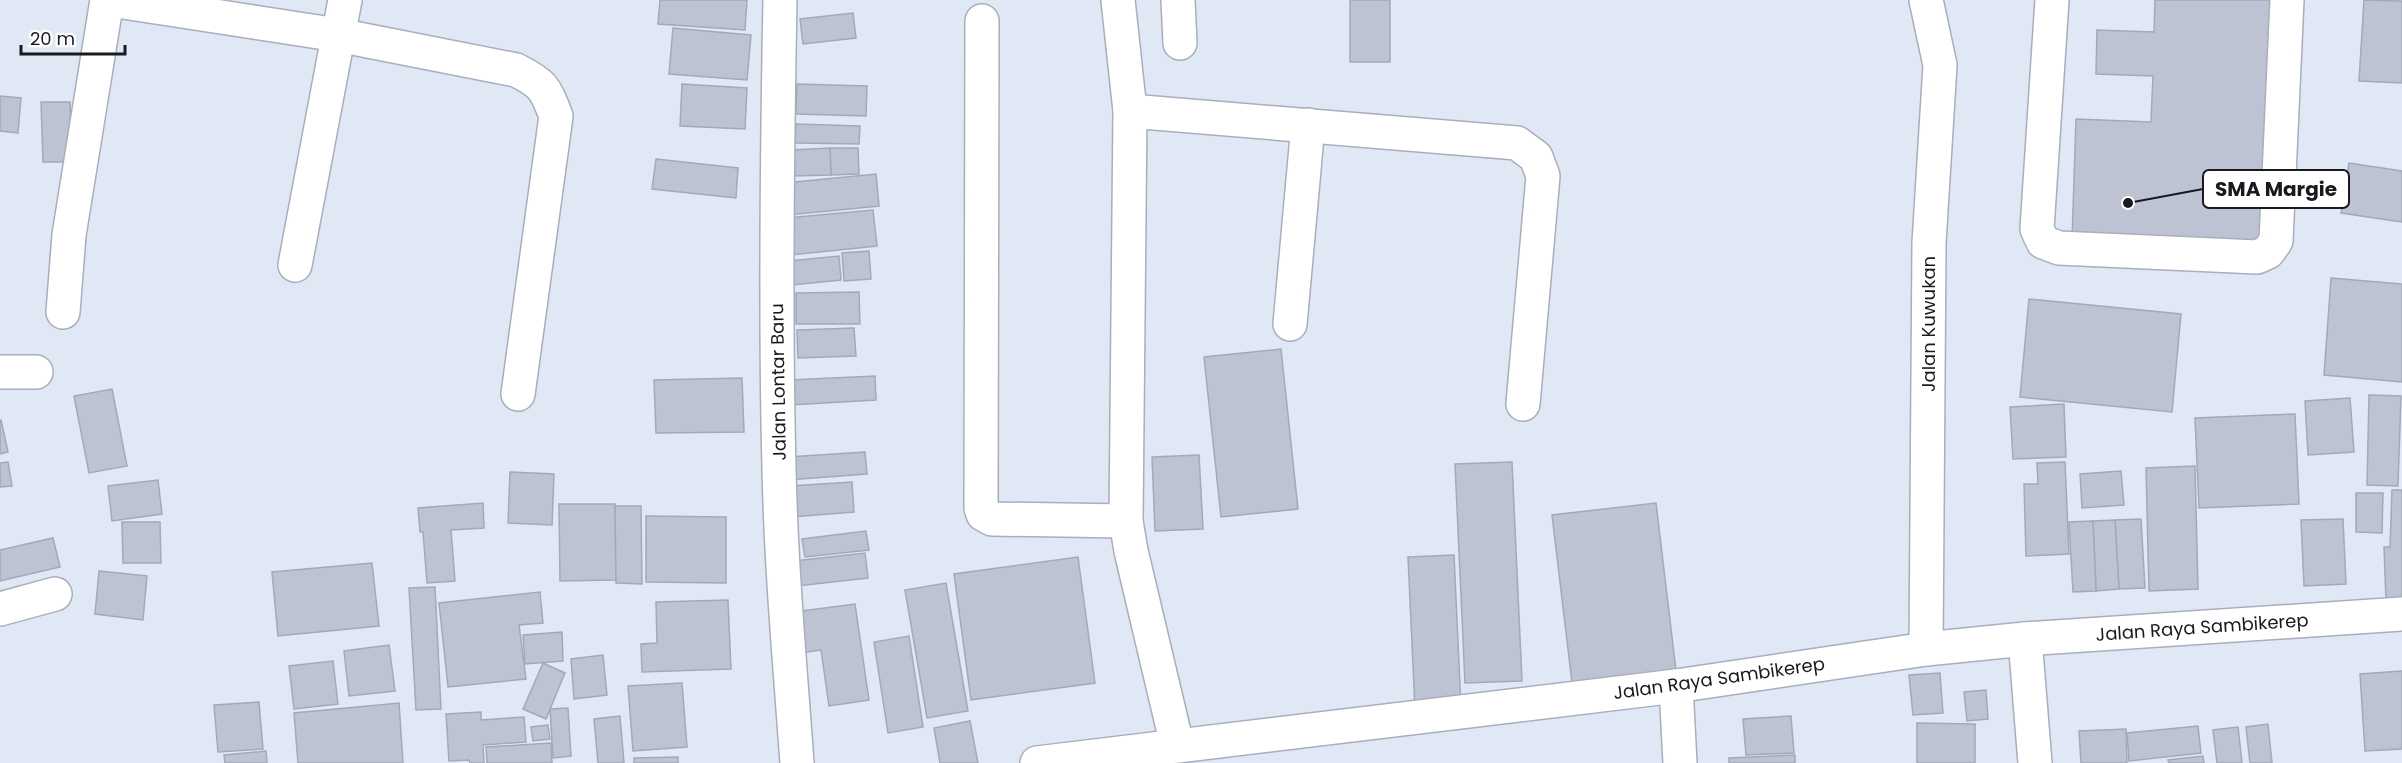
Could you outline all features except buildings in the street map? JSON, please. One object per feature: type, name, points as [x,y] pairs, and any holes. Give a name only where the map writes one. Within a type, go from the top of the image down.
[{"type":"street","points":[[63,312],[69,235],[108,0],[338,36],[516,70],[535,80],[545,89],[555,116],[518,394]]},
{"type":"street","points":[[295,266],[345,0]]},
{"type":"street","name":"Jalan Lontar Baru","points":[[780,0],[776,219],[779,468],[783,573],[797,763]]},
{"type":"street","points":[[1118,0],[1130,111],[1126,522],[1177,745]]},
{"type":"street","points":[[1178,0],[1180,43]]},
{"type":"street","name":"Jalan Kuwukan","points":[[1926,0],[1940,65],[1929,243],[1926,649]]},
{"type":"street","points":[[2052,0],[2037,229],[2043,242],[2059,248],[2257,256],[2268,252],[2276,241],[2287,0]]},
{"type":"street","points":[[982,21],[981,508],[986,517],[992,519],[1126,522]]},
{"type":"street","points":[[1130,111],[1517,143],[1536,157],[1544,176],[1523,404]]},
{"type":"street","points":[[1290,324],[1308,125]]},
{"type":"street","points":[[0,372],[36,372]]},
{"type":"street","points":[[0,609],[55,594]]},
{"type":"street","name":"Jalan Raya Sambikerep","points":[[1037,763],[1676,686],[1926,649],[2025,639],[2402,614]]},
{"type":"street","points":[[2025,639],[2035,763]]},
{"type":"street","points":[[1676,686],[1680,763]]},
{"type":"place","name":"SMA Margie","points":[[2128,203]]}]
